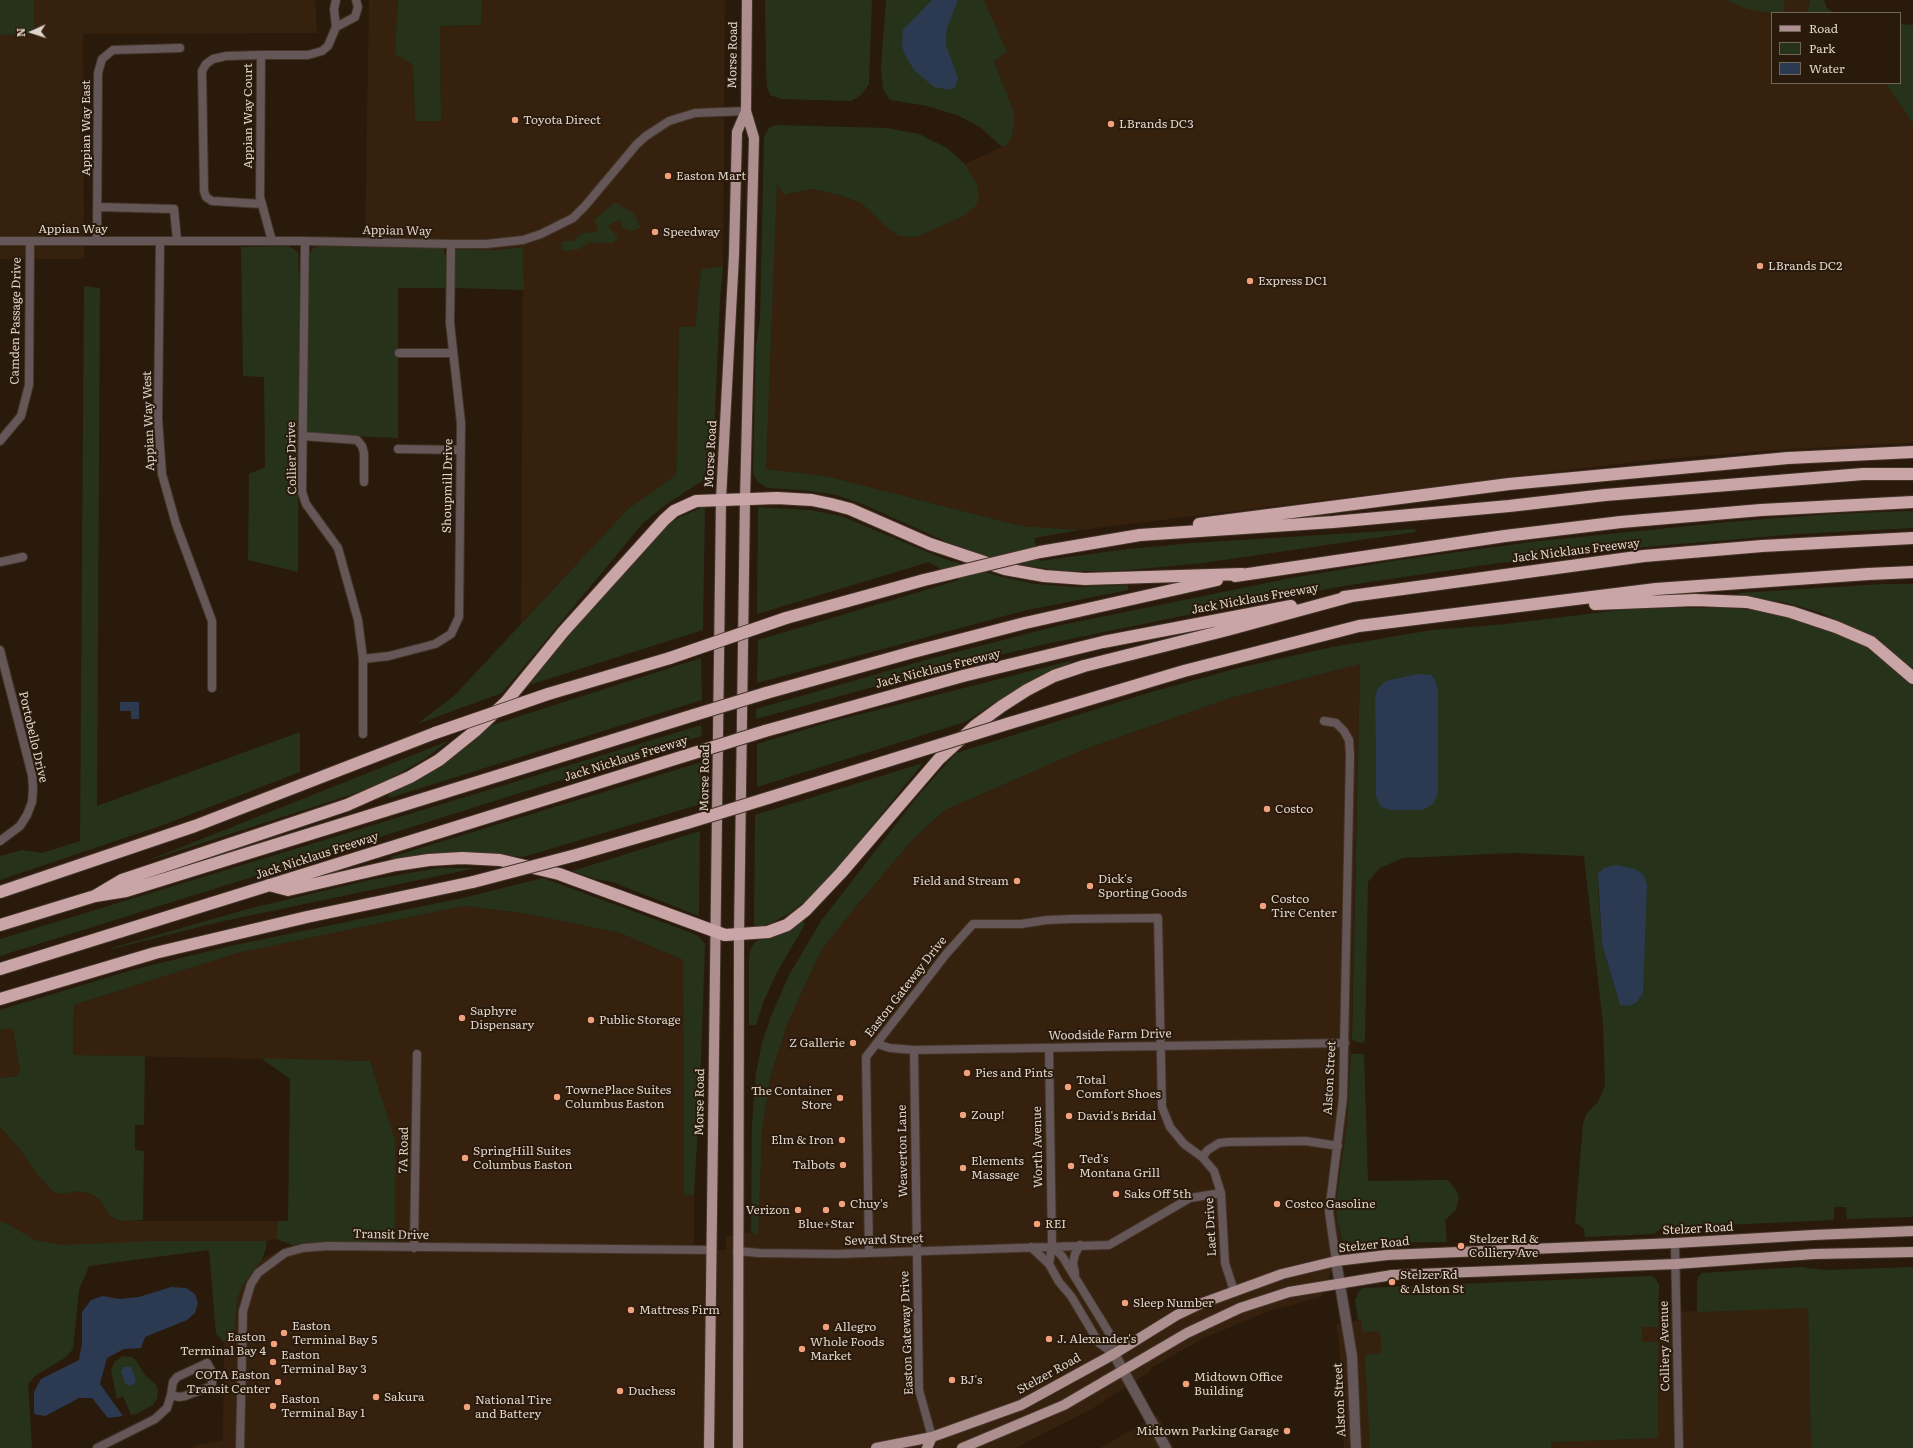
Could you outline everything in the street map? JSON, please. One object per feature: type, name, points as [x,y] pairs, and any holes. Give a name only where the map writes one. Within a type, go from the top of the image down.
[{"type":"highway","points":[[0,892],[195,826],[435,733],[548,694],[670,658],[786,618],[924,580],[1040,552],[1217,521],[1509,484],[1788,458],[1913,452]]},
{"type":"highway","points":[[1140,535],[1333,522],[1509,506],[1605,495],[1855,475],[1913,474]]},
{"type":"highway","points":[[95,896],[122,880],[347,805],[410,777],[439,760],[475,731],[506,702],[563,632],[664,520],[674,512],[696,501],[721,499],[812,500],[831,504],[850,509],[930,544],[1005,569],[1044,576],[1085,579],[1242,574]]},
{"type":"highway","name":"Jack Nicklaus Freeway","points":[[0,925],[95,896],[126,891],[766,692],[1025,623],[1242,574],[1504,536],[1621,522],[1761,510],[1913,502]]},
{"type":"highway","name":"Jack Nicklaus Freeway","points":[[0,969],[765,731],[955,678],[1103,642],[1250,612],[1352,596],[1644,556],[1795,543],[1913,538]]},
{"type":"highway","points":[[0,999],[155,953],[307,917],[473,882],[576,855],[1184,671],[1359,626],[1656,589],[1913,572]]},
{"type":"highway","points":[[269,885],[288,890],[396,865],[429,860],[462,858],[500,860],[559,874],[725,934],[758,934],[778,929],[787,925],[806,910],[841,873],[939,759],[976,725],[1027,690],[1054,676],[1084,666],[1228,630],[1352,596]]},
{"type":"highway","points":[[1516,607],[1695,600],[1747,602],[1791,612],[1836,627],[1871,642],[1913,678]]},
{"type":"main road","name":"Morse Road","points":[[738,1448],[737,1251],[739,935],[745,499],[754,138],[746,111],[747,0]]},
{"type":"main road","name":"Morse Road","points":[[709,1448],[710,1250],[716,931],[721,499],[734,255],[737,132],[746,111]]},
{"type":"main road","name":"Stelzer Road","points":[[876,1448],[932,1437],[1021,1405],[1114,1354],[1177,1315],[1234,1291],[1282,1274],[1336,1261],[1395,1255],[1675,1244],[1913,1231]]},
{"type":"main road","points":[[962,1448],[1064,1405],[1187,1333],[1240,1308],[1289,1292],[1341,1282],[1392,1275],[1676,1264],[1814,1254],[1913,1252]]},
{"type":"main road","points":[[927,1448],[932,1437]]},
{"type":"street","name":"Appian Way Court","points":[[272,241],[260,196],[261,55],[316,54],[322,51],[328,46],[336,27],[334,9],[336,0]]},
{"type":"street","points":[[336,27],[355,16],[358,7],[356,0]]},
{"type":"street","name":"Appian Way East","points":[[97,241],[98,73],[102,59],[113,50],[180,48]]},
{"type":"street","points":[[261,55],[226,56],[213,59],[206,64],[202,71],[204,191],[206,197],[212,201],[262,204]]},
{"type":"street","name":"Appian Way","points":[[0,241],[177,240],[451,244],[506,243],[523,240],[556,227],[573,218],[585,206],[637,144],[668,121],[695,113],[746,111]]},
{"type":"street","points":[[98,207],[174,209],[177,240]]},
{"type":"street","name":"Appian Way West","points":[[160,241],[158,418],[162,474],[176,524],[212,621],[212,688]]},
{"type":"street","name":"Collier Drive","points":[[305,241],[302,492],[306,504],[338,548],[358,620],[363,659],[362,734]]},
{"type":"street","name":"Camden Passage Drive","points":[[0,441],[21,416],[29,385],[30,242]]},
{"type":"street","name":"Shoupmill Drive","points":[[363,659],[389,656],[435,644],[451,634],[459,617],[459,394],[450,323],[451,244]]},
{"type":"street","points":[[399,354],[453,353]]},
{"type":"street","points":[[303,436],[357,440],[362,446],[364,453],[364,482]]},
{"type":"street","points":[[398,448],[460,450]]},
{"type":"street","points":[[0,562],[22,557]]},
{"type":"street","name":"Portobello Drive","points":[[0,650],[32,775],[33,789],[32,802],[20,826],[0,841]]},
{"type":"street","name":"Alston Street","points":[[1324,721],[1336,723],[1344,731],[1349,740],[1343,1098],[1338,1146],[1330,1192],[1329,1212],[1352,1356],[1356,1448]]},
{"type":"street","name":"Easton Gateway Drive","points":[[869,1253],[866,1057],[947,953],[973,924],[1021,924],[1063,919],[1158,918]]},
{"type":"street","name":"Laet Drive","points":[[1158,918],[1162,1107],[1170,1127],[1184,1144],[1202,1157],[1214,1171],[1221,1193],[1225,1263],[1234,1291]]},
{"type":"street","name":"Woodside Farm Drive","points":[[877,1044],[890,1048],[914,1050],[1345,1043]]},
{"type":"street","name":"Worth Avenue","points":[[1049,1048],[1052,1246],[1049,1264]]},
{"type":"street","name":"Weaverton Lane","points":[[914,1050],[916,1252]]},
{"type":"street","name":"7A Road","points":[[414,1248],[417,1054]]},
{"type":"street","points":[[1202,1157],[1208,1150],[1219,1143],[1228,1142],[1306,1141],[1338,1146]]},
{"type":"street","name":"Seward Street","points":[[737,1251],[759,1253],[869,1253],[1105,1245],[1114,1243],[1190,1198],[1221,1193]]},
{"type":"street","name":"Colliery Avenue","points":[[1675,1244],[1679,1448]]},
{"type":"street","points":[[1075,1277],[1073,1262],[1080,1245]]},
{"type":"street","name":"Transit Drive","points":[[240,1448],[241,1320],[251,1284],[258,1273],[285,1253],[302,1248],[328,1246],[710,1250]]},
{"type":"street","points":[[1052,1246],[1062,1256],[1111,1336],[1114,1354]]},
{"type":"street","points":[[1032,1247],[1049,1264],[1059,1282],[1071,1296],[1099,1343],[1114,1354],[1125,1370],[1166,1448]]},
{"type":"street","name":"Easton Gateway Drive","points":[[916,1252],[919,1390],[932,1437]]},
{"type":"street","points":[[97,1448],[109,1445],[155,1419],[167,1408],[173,1382],[177,1377],[207,1363],[212,1372],[212,1386],[185,1396],[179,1397],[171,1395]]},
{"type":"shaded area","points":[[34,0],[315,0],[317,33],[83,34],[84,259],[0,259],[0,35],[34,34]]},
{"type":"shaded area","points":[[369,0],[398,0],[395,54],[413,65],[415,121],[441,121],[440,26],[480,25],[482,0],[725,0],[723,266],[701,269],[695,327],[679,327],[676,475],[628,509],[521,624],[523,247],[493,250],[365,247]]},
{"type":"shaded area","points":[[984,0],[1810,0],[1807,12],[1771,12],[1771,84],[1886,84],[1913,123],[1913,443],[1792,449],[1651,460],[1080,530],[1021,526],[826,476],[766,469],[777,183],[785,195],[811,189],[839,195],[861,203],[885,226],[899,236],[917,237],[964,216],[977,185],[965,164],[1006,145],[1011,139],[1014,125],[1014,113],[994,61],[1006,52]]},
{"type":"shaded area","points":[[1360,664],[1351,1054],[1347,1124],[1336,1202],[1337,1219],[1343,1242],[1321,1297],[1269,1311],[1204,1338],[1151,1368],[1148,1373],[1090,1410],[1015,1448],[193,1448],[193,1446],[223,1440],[224,1342],[234,1334],[237,1301],[243,1284],[262,1260],[277,1251],[308,1242],[395,1242],[395,1140],[370,1061],[73,1055],[74,1005],[237,953],[464,906],[522,913],[620,933],[683,960],[684,1195],[694,1195],[694,1250],[726,1250],[726,1237],[751,1232],[758,1237],[762,1133],[770,1078],[788,1022],[821,951],[849,915],[913,839],[945,810],[1083,750],[1230,698]]},
{"type":"shaded area","points":[[9,1028],[13,1030],[20,1070],[17,1076],[0,1078],[0,1030]]},
{"type":"shaded area","points":[[0,1127],[19,1148],[37,1174],[61,1194],[80,1191],[91,1194],[100,1200],[110,1216],[120,1221],[278,1221],[276,1239],[266,1241],[151,1241],[79,1245],[63,1245],[35,1240],[8,1224],[0,1222]]},
{"type":"shaded area","points":[[1808,1307],[1811,1448],[1344,1448],[1339,1339],[1336,1324],[1361,1320],[1373,1323]]},
{"type":"shaded area","points":[[1158,1415],[1174,1448],[1100,1448]]},
{"type":"green space","points":[[0,0],[34,0],[34,34],[0,35]]},
{"type":"green space","points":[[398,0],[482,0],[481,25],[440,26],[441,121],[415,121],[413,65],[395,54]]},
{"type":"green space","points":[[765,0],[872,0],[869,84],[861,95],[851,101],[781,99],[770,95],[767,87],[766,68]]},
{"type":"green space","points":[[886,0],[984,0],[1007,52],[994,61],[1014,113],[1014,125],[1011,139],[1006,145],[1002,147],[980,127],[959,116],[927,106],[890,100],[883,89],[881,68]]},
{"type":"green space","points":[[1726,0],[1785,0],[1783,12],[1771,13],[1747,9]]},
{"type":"green space","points":[[1810,0],[1824,0],[1827,8],[1833,12],[1807,12]]},
{"type":"green space","points":[[1901,24],[1913,25],[1913,123],[1886,84],[1901,84]]},
{"type":"green space","points":[[775,125],[887,128],[919,134],[947,148],[965,164],[977,185],[979,197],[975,207],[964,216],[917,237],[899,236],[885,226],[861,203],[839,195],[811,189],[784,195],[777,184],[766,469],[826,476],[1021,526],[1080,530],[1034,538],[1040,561],[1127,549],[1193,543],[1415,529],[1416,532],[1203,563],[1118,571],[1064,571],[1029,566],[967,551],[865,505],[836,495],[804,490],[767,488],[758,482],[753,474],[756,346],[760,320],[764,137],[769,128]]},
{"type":"green space","points":[[615,202],[635,214],[640,227],[633,231],[622,228],[620,219],[608,226],[618,237],[613,243],[590,242],[579,249],[565,251],[561,248],[563,241],[574,241],[581,234],[598,231],[594,220]]},
{"type":"green space","points":[[289,246],[298,252],[299,279],[298,572],[248,560],[249,474],[265,467],[264,377],[243,376],[241,247]]},
{"type":"green space","points":[[319,246],[443,248],[446,257],[445,288],[398,288],[398,438],[306,434],[310,253],[313,248]]},
{"type":"green space","points":[[523,247],[524,290],[454,288],[454,255],[457,249],[493,250]]},
{"type":"green space","points":[[723,266],[720,300],[713,459],[705,479],[668,503],[643,523],[502,693],[417,724],[455,695],[628,509],[676,475],[679,327],[695,327],[701,269]]},
{"type":"green space","points":[[84,286],[100,288],[97,806],[300,732],[300,772],[166,824],[0,880],[0,856],[22,850],[42,853],[80,841]]},
{"type":"green space","points":[[705,506],[703,630],[529,685],[575,628],[660,533],[676,519]]},
{"type":"green space","points":[[758,507],[810,510],[841,516],[942,558],[1002,577],[1035,584],[1075,587],[1128,585],[1128,590],[1023,611],[757,683],[758,640],[959,580],[929,562],[757,614]]},
{"type":"green space","points":[[1913,511],[1913,528],[1799,534],[1645,547],[1499,563],[1356,584],[1221,608],[1041,645],[895,681],[756,719],[756,709],[922,661],[1057,626],[1291,578],[1399,560],[1539,541],[1729,522],[1830,514]]},
{"type":"green space","points":[[1884,584],[1913,584],[1913,669],[1889,649],[1846,624],[1819,612],[1784,602],[1738,597],[1739,593]]},
{"type":"green space","points":[[1721,608],[1777,611],[1845,635],[1867,647],[1889,663],[1913,685],[1913,1217],[1847,1219],[1846,1207],[1834,1207],[1834,1220],[1702,1226],[1701,1228],[1662,1228],[1654,1234],[1585,1237],[1584,1229],[1575,1222],[1583,1123],[1587,1113],[1598,1102],[1605,1085],[1603,1024],[1584,856],[1514,853],[1403,858],[1380,868],[1368,882],[1365,1041],[1361,1043],[1352,1040],[1360,664],[1230,698],[1083,750],[945,810],[913,839],[849,915],[821,951],[788,1022],[770,1078],[762,1133],[758,1237],[751,1232],[752,1123],[756,1073],[762,1043],[771,1016],[789,975],[821,921],[917,797],[956,753],[1148,693],[1238,668],[1332,647],[1432,630],[1505,624],[1629,609]],"holes":[[[1377,689],[1376,797],[1375,699]],[[1598,884],[1620,1005],[1602,944]]]},
{"type":"green space","points":[[701,658],[702,700],[389,798],[388,793],[424,775],[455,755],[473,742],[489,726]]},
{"type":"green space","points":[[1070,661],[1070,664],[1043,675],[1009,693],[965,722],[757,787],[757,744],[830,722]]},
{"type":"green space","points":[[701,725],[702,736],[0,956],[0,939]]},
{"type":"green space","points":[[448,741],[426,758],[386,781],[356,793],[144,862]]},
{"type":"green space","points":[[702,762],[701,804],[523,857],[488,853],[457,853],[392,860],[391,857]]},
{"type":"green space","points":[[923,763],[841,864],[811,897],[790,913],[766,926],[754,929],[755,815]]},
{"type":"green space","points":[[700,831],[699,916],[612,882],[595,879],[572,871]]},
{"type":"green space","points":[[438,868],[476,868],[219,922],[112,949],[251,908],[370,880]]},
{"type":"green space","points":[[543,878],[689,932],[698,936],[705,944],[700,1089],[694,1195],[684,1195],[683,960],[620,933],[522,913],[464,906],[237,953],[74,1005],[73,1055],[145,1056],[144,1125],[135,1125],[135,1150],[144,1151],[143,1220],[120,1221],[110,1216],[100,1200],[91,1194],[80,1191],[61,1194],[54,1192],[37,1174],[19,1148],[0,1127],[0,1078],[17,1076],[20,1070],[13,1030],[9,1028],[0,1030],[0,1010],[132,970],[230,946],[467,897]]},
{"type":"green space","points":[[802,921],[805,924],[776,974],[763,1003],[756,1025],[749,1025],[749,956],[751,948],[755,942],[791,928]]},
{"type":"green space","points":[[1351,1054],[1364,1054],[1368,1181],[1448,1180],[1456,1190],[1459,1197],[1456,1210],[1445,1220],[1447,1242],[1369,1243],[1357,1245],[1347,1241],[1343,1242],[1337,1219],[1336,1202],[1347,1124]]},
{"type":"green space","points":[[261,1058],[370,1061],[395,1140],[395,1242],[308,1242],[293,1245],[276,1239],[278,1221],[288,1221],[290,1079]]},
{"type":"green space","points":[[0,1222],[8,1224],[35,1240],[63,1245],[151,1241],[266,1241],[266,1248],[262,1260],[243,1284],[237,1301],[234,1334],[224,1342],[216,1334],[209,1250],[89,1266],[79,1290],[73,1349],[65,1358],[36,1375],[28,1384],[32,1448],[0,1448]]},
{"type":"green space","points":[[1800,1267],[1825,1270],[1913,1267],[1913,1448],[1811,1448],[1808,1308],[1697,1312],[1697,1282],[1698,1277],[1702,1273]]},
{"type":"green space","points":[[1650,1276],[1655,1278],[1659,1285],[1658,1327],[1642,1327],[1642,1342],[1658,1342],[1658,1438],[1551,1442],[1551,1448],[1370,1448],[1365,1355],[1381,1353],[1380,1331],[1363,1332],[1361,1320],[1358,1320],[1355,1300],[1359,1291],[1363,1288]]},
{"type":"green space","points":[[123,1356],[135,1359],[145,1375],[156,1385],[158,1391],[157,1399],[153,1405],[131,1415],[123,1396],[117,1399],[111,1370],[115,1361]]},
{"type":"water","points":[[932,0],[958,0],[947,28],[946,37],[946,45],[958,78],[955,87],[950,90],[934,87],[914,70],[904,53],[902,45],[903,30]]},
{"type":"water","points":[[1417,674],[1431,675],[1435,680],[1438,691],[1438,793],[1433,804],[1422,810],[1391,810],[1381,807],[1376,797],[1375,699],[1377,689],[1386,681]]},
{"type":"water","points":[[120,702],[139,702],[139,719],[131,719],[131,711],[120,711]]},
{"type":"water","points":[[1616,865],[1635,869],[1643,874],[1647,884],[1643,993],[1636,1003],[1628,1006],[1620,1005],[1602,944],[1598,873],[1604,868]]},
{"type":"water","points":[[171,1287],[186,1288],[195,1294],[198,1303],[195,1313],[187,1320],[145,1337],[141,1348],[124,1349],[107,1358],[100,1384],[123,1416],[108,1418],[92,1398],[79,1398],[45,1416],[34,1414],[34,1392],[41,1379],[79,1360],[82,1343],[82,1312],[91,1300],[103,1296],[119,1299],[139,1297]]},
{"type":"water","points":[[123,1367],[131,1367],[136,1380],[134,1382],[135,1384],[129,1386],[128,1384],[126,1385],[121,1372]]},
{"type":"place","name":"Toyota Direct","points":[[515,120]]},
{"type":"place","name":"LBrands DC3","points":[[1111,124]]},
{"type":"place","name":"Easton Mart","points":[[668,176]]},
{"type":"place","name":"Speedway","points":[[655,232]]},
{"type":"place","name":"LBrands DC2","points":[[1760,266]]},
{"type":"place","name":"Express DC1","points":[[1250,281]]},
{"type":"place","name":"Costco","points":[[1267,809]]},
{"type":"place","name":"Field and Stream","points":[[1017,881]]},
{"type":"place","name":"Dick's Sporting Goods","points":[[1090,886]]},
{"type":"place","name":"Costco Tire Center","points":[[1263,906]]},
{"type":"place","name":"Saphyre Dispensary","points":[[462,1018]]},
{"type":"place","name":"Public Storage","points":[[591,1020]]},
{"type":"place","name":"Z Gallerie","points":[[853,1043]]},
{"type":"place","name":"Pies and Pints","points":[[967,1073]]},
{"type":"place","name":"Total Comfort Shoes","points":[[1068,1087]]},
{"type":"place","name":"TownePlace Suites Columbus Easton","points":[[557,1097]]},
{"type":"place","name":"The Container Store","points":[[840,1098]]},
{"type":"place","name":"Zoup!","points":[[963,1115]]},
{"type":"place","name":"David's Bridal","points":[[1069,1116]]},
{"type":"place","name":"Elm & Iron","points":[[842,1140]]},
{"type":"place","name":"SpringHill Suites Columbus Easton","points":[[465,1158]]},
{"type":"place","name":"Talbots","points":[[843,1165]]},
{"type":"place","name":"Ted's Montana Grill","points":[[1071,1166]]},
{"type":"place","name":"Elements Massage","points":[[963,1168]]},
{"type":"place","name":"Saks Off 5th","points":[[1116,1194]]},
{"type":"place","name":"Chuy's","points":[[842,1204]]},
{"type":"place","name":"Costco Gasoline","points":[[1277,1204]]},
{"type":"place","name":"Verizon","points":[[798,1210]]},
{"type":"place","name":"Blue+Star","points":[[826,1210]]},
{"type":"place","name":"REI","points":[[1037,1224]]},
{"type":"place","name":"Stelzer Rd & Colliery Ave","points":[[1461,1246]]},
{"type":"place","name":"Stelzer Rd & Alston St","points":[[1392,1282]]},
{"type":"place","name":"Sleep Number","points":[[1125,1303]]},
{"type":"place","name":"Mattress Firm","points":[[631,1310]]},
{"type":"place","name":"Allegro","points":[[826,1327]]},
{"type":"place","name":"Easton Terminal Bay 5","points":[[284,1333]]},
{"type":"place","name":"J. Alexander's","points":[[1049,1339]]},
{"type":"place","name":"Easton Terminal Bay 4","points":[[274,1344]]},
{"type":"place","name":"Whole Foods Market","points":[[802,1349]]},
{"type":"place","name":"Easton Terminal Bay 3","points":[[273,1362]]},
{"type":"place","name":"BJ's","points":[[952,1380]]},
{"type":"place","name":"COTA Easton Transit Center","points":[[278,1382]]},
{"type":"place","name":"Midtown Office Building","points":[[1186,1384]]},
{"type":"place","name":"Duchess","points":[[620,1391]]},
{"type":"place","name":"Sakura","points":[[376,1397]]},
{"type":"place","name":"Easton Terminal Bay 1","points":[[273,1406]]},
{"type":"place","name":"National Tire and Battery","points":[[467,1407]]},
{"type":"place","name":"Midtown Parking Garage","points":[[1287,1431]]}]
